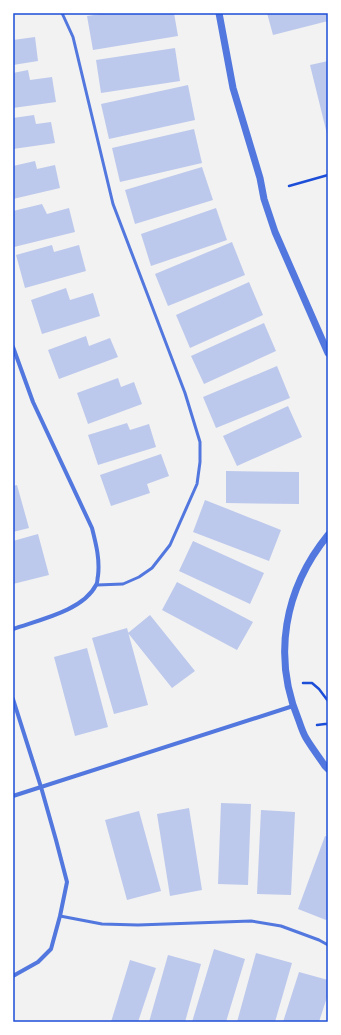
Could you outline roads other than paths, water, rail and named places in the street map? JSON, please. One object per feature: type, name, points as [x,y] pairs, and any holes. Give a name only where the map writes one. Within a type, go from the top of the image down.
[{"type":"street","points":[[219,13],[232,88],[260,178],[264,199],[275,232],[328,353]]},
{"type":"street","points":[[13,347],[33,402],[92,528],[97,548],[99,567],[97,585],[84,600],[65,611],[13,629]]},
{"type":"street","points":[[328,535],[307,566],[292,598],[285,633],[285,670],[293,706],[306,738],[328,769]]},
{"type":"street","points":[[13,699],[41,787],[67,882],[51,949],[38,962],[13,976]]},
{"type":"street","points":[[13,796],[293,706]]},
{"type":"lane","points":[[62,13],[73,37],[113,204],[185,393],[200,442],[200,462],[197,484],[170,545],[152,568],[140,577],[123,584],[97,585]]},
{"type":"lane","points":[[60,916],[102,924],[138,925],[251,920],[281,926],[319,940],[328,945]]}]
